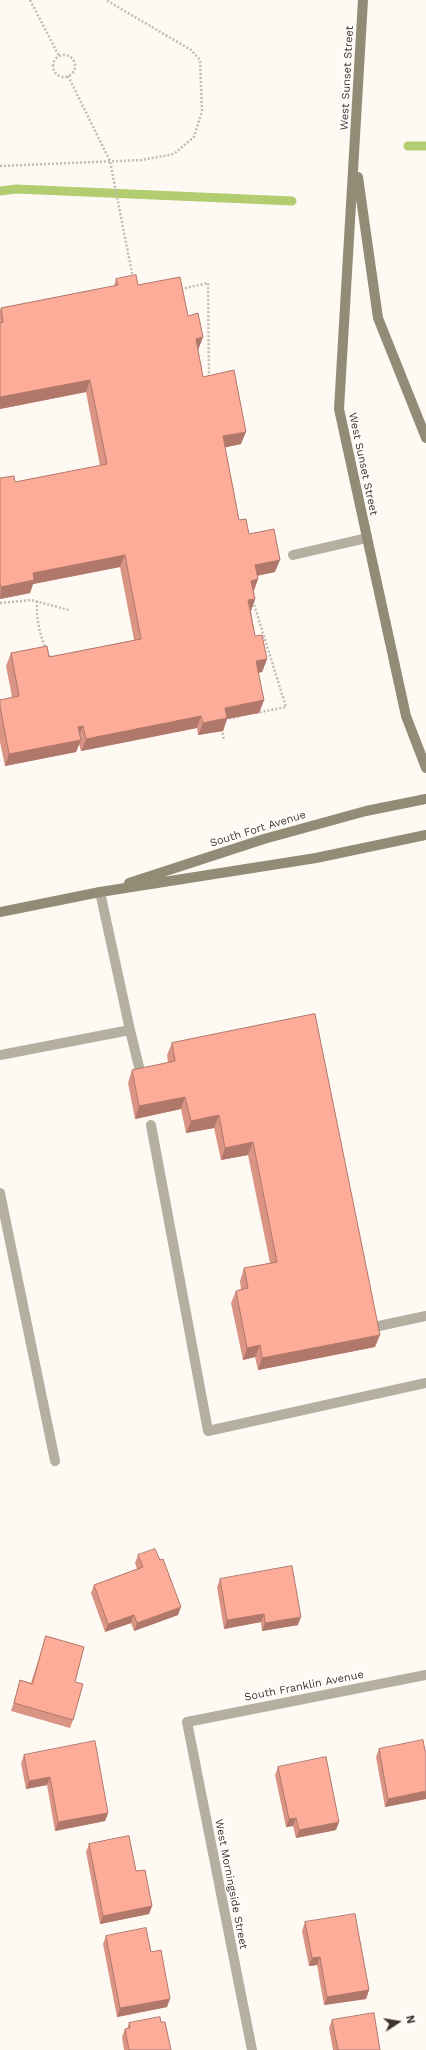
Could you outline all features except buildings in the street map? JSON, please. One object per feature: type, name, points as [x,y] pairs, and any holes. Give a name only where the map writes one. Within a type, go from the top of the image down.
[{"type":"main road","name":"West Sunset Street","points":[[363,0],[355,157],[339,409],[406,716],[426,768]]},
{"type":"main road","name":"West Sunset Street","points":[[355,157],[378,318],[426,438]]},
{"type":"main road","name":"South Fort Avenue","points":[[100,892],[264,839],[366,812],[426,799]]},
{"type":"main road","name":"South Fort Avenue","points":[[0,912],[100,892],[316,858],[426,835]]},
{"type":"street","points":[[293,555],[367,538]]},
{"type":"street","points":[[100,892],[141,1075]]},
{"type":"street","points":[[0,1055],[130,1030]]},
{"type":"street","points":[[151,1125],[208,1431],[426,1383]]},
{"type":"street","points":[[0,1193],[55,1461]]},
{"type":"street","points":[[379,1326],[426,1316]]},
{"type":"street","name":"South Franklin Avenue","points":[[187,1722],[426,1675]]},
{"type":"street","name":"West Morningside Street","points":[[187,1722],[252,2050]]},
{"type":"path","points":[[30,0],[59,56]]},
{"type":"path","points":[[0,166],[141,160],[174,154],[194,137],[202,111],[200,60],[191,50],[106,0]]},
{"type":"path","points":[[66,55],[74,61],[73,72],[68,76],[57,75],[53,69],[54,62],[59,56],[66,55]]},
{"type":"path","points":[[68,76],[110,161],[133,280]]},
{"type":"path","points":[[178,290],[208,283],[209,382]]},
{"type":"path","points":[[251,593],[254,608],[286,707],[251,714]]},
{"type":"path","points":[[0,603],[31,600],[70,610]]},
{"type":"path","points":[[37,601],[36,619],[44,647],[51,659]]},
{"type":"path","points":[[220,720],[244,716]]},
{"type":"path","points":[[222,727],[224,741]]},
{"type":"waterway","points":[[408,146],[426,146]]},
{"type":"waterway","points":[[0,191],[16,189],[292,201]]}]
